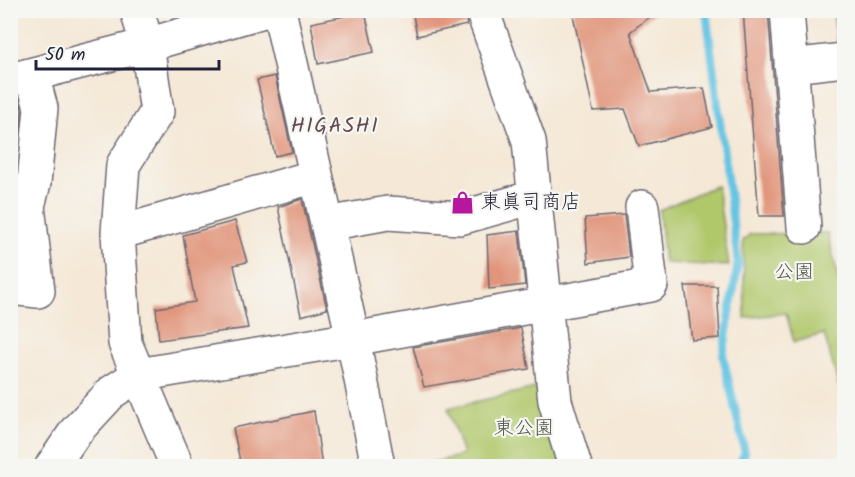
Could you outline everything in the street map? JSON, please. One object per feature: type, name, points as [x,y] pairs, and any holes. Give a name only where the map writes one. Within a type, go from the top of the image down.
[{"type":"street","points":[[136,10],[147,45],[157,112],[123,165],[118,233],[125,343],[177,466]]},
{"type":"street","points":[[10,288],[38,291],[28,206],[34,183],[41,108],[21,77],[147,45],[267,10]]},
{"type":"street","points":[[279,10],[353,339],[378,466]]},
{"type":"street","points":[[482,10],[529,141],[555,401],[575,466]]},
{"type":"street","points":[[787,10],[804,227]]},
{"type":"street","points":[[791,66],[844,60]]},
{"type":"street","points":[[118,233],[316,176]]},
{"type":"street","points":[[327,224],[388,213],[460,218],[534,197]]},
{"type":"street","points":[[52,466],[76,431],[112,392],[138,375],[651,285],[642,207]]},
{"type":"green space","points":[[833,11],[844,11],[844,58],[839,59]]},
{"type":"green space","points":[[717,185],[729,266],[664,263],[659,210]]},
{"type":"green space","name":"公園","points":[[828,233],[844,296],[844,404],[824,334],[794,342],[786,313],[745,318],[743,241],[750,234]]},
{"type":"green space","name":"東公園","points":[[553,384],[575,466],[418,466],[463,455],[448,408]]},
{"type":"building","points":[[412,10],[464,10],[467,25],[417,36]]},
{"type":"building","points":[[572,10],[659,10],[630,32],[651,92],[704,88],[712,127],[639,146],[625,109],[593,111]]},
{"type":"building","points":[[743,10],[768,10],[784,216],[759,216]]},
{"type":"building","points":[[365,12],[374,52],[318,64],[311,23]]},
{"type":"building","points":[[275,76],[292,152],[275,156],[257,80]]},
{"type":"building","points":[[19,97],[22,110],[20,136],[10,138],[10,98]]},
{"type":"building","points":[[302,199],[327,309],[301,316],[278,207]]},
{"type":"building","points":[[624,215],[629,257],[588,263],[585,218]]},
{"type":"building","points":[[235,221],[247,262],[234,265],[248,328],[159,340],[156,308],[195,302],[183,235]]},
{"type":"building","points":[[519,231],[525,285],[489,289],[487,235]]},
{"type":"building","points":[[685,286],[717,286],[720,338],[692,340]]},
{"type":"building","points":[[521,328],[529,369],[424,387],[413,347]]},
{"type":"building","points":[[314,411],[322,466],[241,466],[233,428]]},
{"type":"waterway","points":[[706,10],[738,263],[723,356],[745,453],[737,466]]},
{"type":"place","name":"東眞司商店","points":[[463,203]]},
{"type":"district","name":"HIGASHI","points":[[335,126]]}]
